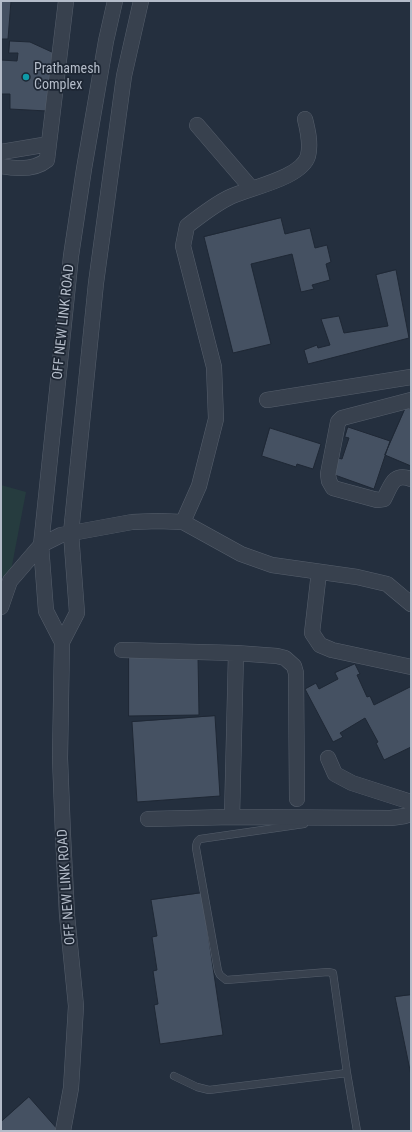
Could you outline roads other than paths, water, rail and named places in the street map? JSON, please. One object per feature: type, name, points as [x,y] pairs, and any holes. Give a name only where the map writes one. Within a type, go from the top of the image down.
[{"type":"street","points":[[1,166],[25,168],[42,165],[47,160],[66,1]]},
{"type":"street","name":"OFF NEW LINK ROAD","points":[[62,642],[46,611],[41,545],[71,256],[106,41],[116,1]]},
{"type":"street","name":"OFF NEW LINK ROAD","points":[[63,1131],[72,1088],[76,1006],[67,915],[60,758],[62,642],[77,613],[71,533],[96,283],[124,76],[141,1]]},
{"type":"street","points":[[184,522],[199,486],[216,418],[214,367],[183,246],[187,226],[228,198],[282,178],[300,166],[308,157],[310,142],[305,120]]},
{"type":"street","points":[[197,125],[252,188]]},
{"type":"street","points":[[1,152],[49,144]]},
{"type":"street","points":[[267,400],[411,377]]},
{"type":"street","points":[[411,400],[342,418],[338,422],[328,474],[329,481],[333,488],[377,500],[384,499],[393,482],[398,477],[403,476],[411,479]]},
{"type":"street","points":[[1,607],[10,581],[41,545],[61,534],[132,522],[158,521],[184,522],[241,554],[272,565],[357,577],[387,584],[411,604]]},
{"type":"street","points":[[319,572],[312,633],[320,645],[332,650],[411,667]]},
{"type":"street","points":[[122,650],[236,652],[285,658],[294,666],[296,673],[296,798]]},
{"type":"street","points":[[232,817],[236,652]]},
{"type":"street","points":[[328,758],[335,774],[352,784],[411,802]]},
{"type":"street","points":[[148,819],[232,817],[391,818],[411,814]]},
{"type":"lane","points":[[310,823],[200,839],[196,844],[196,848],[218,971],[220,975],[226,980],[331,972],[334,976],[347,1073],[357,1131]]},
{"type":"lane","points":[[174,1076],[197,1087],[208,1090],[347,1073]]},
{"type":"place","name":"Prathamesh Complex","points":[[26,77]]}]
